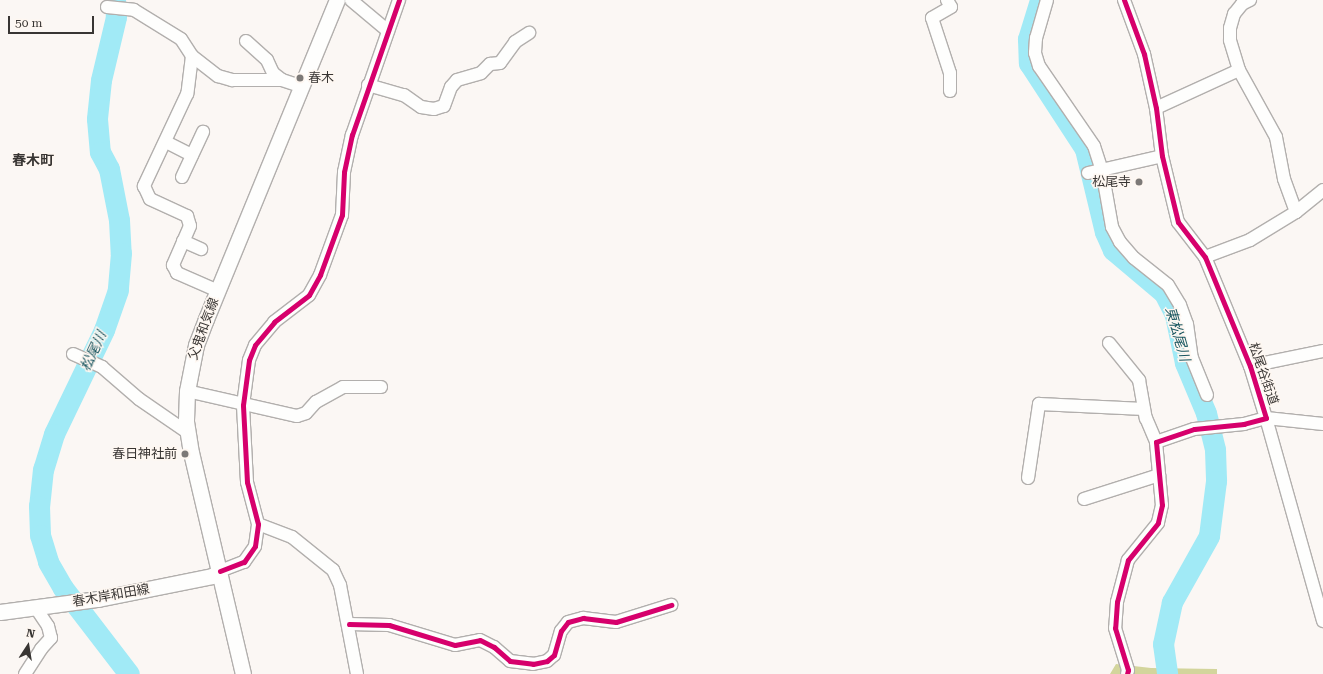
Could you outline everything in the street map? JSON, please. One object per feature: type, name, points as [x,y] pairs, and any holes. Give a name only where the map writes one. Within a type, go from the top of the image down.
[{"type":"main road","name":"父鬼和気線","points":[[243,674],[187,432],[187,391],[196,345],[337,0]]},
{"type":"main road","name":"春木岸和田線","points":[[0,612],[98,599],[212,576],[220,571]]},
{"type":"street","points":[[351,0],[388,31]]},
{"type":"street","points":[[220,571],[244,562],[255,546],[258,524],[247,482],[243,405],[250,360],[255,345],[274,322],[309,295],[320,275],[342,215],[344,172],[352,134],[399,0]]},
{"type":"street","points":[[947,0],[951,7],[932,18],[950,73],[950,91]]},
{"type":"street","points":[[1047,0],[1036,38],[1035,53],[1039,66],[1094,146],[1095,171],[1112,227],[1124,247],[1168,285],[1180,305],[1187,324],[1192,358],[1207,395]]},
{"type":"street","name":"松尾谷街道","points":[[1124,0],[1144,54],[1156,108],[1162,156],[1178,222],[1205,257],[1250,366],[1266,418],[1217,427],[1194,429],[1156,442]]},
{"type":"street","points":[[1250,0],[1242,4],[1234,14],[1230,28],[1230,40],[1238,70],[1276,137],[1284,179],[1296,212]]},
{"type":"street","points":[[107,7],[134,10],[181,39],[192,56],[218,76],[232,80],[282,80],[302,86]]},
{"type":"street","points":[[368,85],[404,95],[421,107],[434,109],[444,106],[451,87],[457,80],[481,72],[490,64],[500,63],[515,42],[529,33]]},
{"type":"street","points":[[246,41],[267,60],[273,73],[282,80]]},
{"type":"street","points":[[192,56],[187,94],[166,142],[141,182],[150,199],[187,216],[190,226],[173,265],[177,273],[218,291]]},
{"type":"street","points":[[1156,108],[1238,70]]},
{"type":"street","points":[[182,177],[204,132]]},
{"type":"street","points":[[166,142],[192,155]]},
{"type":"street","points":[[1095,171],[1162,156]]},
{"type":"street","points":[[1205,257],[1250,240],[1296,212],[1323,190]]},
{"type":"street","points":[[183,241],[201,249]]},
{"type":"street","points":[[1109,343],[1139,380],[1144,408],[1156,442],[1162,505],[1158,523],[1128,560],[1117,602],[1115,628],[1128,670],[1127,674]]},
{"type":"street","points":[[1250,366],[1323,351]]},
{"type":"street","points":[[75,354],[102,367],[139,399],[187,432]]},
{"type":"street","points":[[187,391],[243,405],[297,416],[306,413],[316,402],[343,387],[381,387]]},
{"type":"street","points":[[1028,478],[1039,404],[1144,408]]},
{"type":"street","points":[[1323,424],[1266,418],[1323,621]]},
{"type":"street","points":[[1084,499],[1159,475]]},
{"type":"street","points":[[258,524],[292,537],[333,570],[340,584],[349,624],[357,674]]},
{"type":"street","points":[[349,624],[389,625],[455,645],[480,640],[494,647],[510,661],[533,664],[547,661],[554,655],[561,631],[568,622],[584,618],[616,622],[671,605]]},
{"type":"street","points":[[25,674],[41,649],[51,638],[43,607]]},
{"type":"green space","points":[[1116,664],[1151,668],[1217,669],[1217,674],[1110,674]]},
{"type":"waterway","name":"松尾川","points":[[115,0],[116,17],[101,80],[97,119],[100,152],[109,169],[119,220],[121,253],[118,290],[104,330],[54,434],[43,469],[39,506],[40,535],[48,562],[63,588],[129,674]]},
{"type":"waterway","name":"東松尾川","points":[[1040,0],[1028,39],[1029,63],[1085,149],[1105,232],[1113,250],[1164,293],[1175,315],[1185,363],[1206,413],[1215,450],[1216,481],[1209,536],[1172,602],[1163,644],[1167,674]]},
{"type":"cycle path","points":[[220,571],[244,562],[255,546],[258,524],[247,482],[243,405],[249,360],[255,345],[274,322],[309,295],[320,275],[342,215],[344,172],[352,135],[399,0]]},
{"type":"cycle path","points":[[1124,0],[1144,54],[1156,108],[1162,156],[1178,222],[1205,257],[1250,366],[1266,418],[1244,424],[1194,429],[1156,442],[1162,505],[1158,523],[1128,560],[1117,602],[1115,628],[1128,670],[1127,674]]},
{"type":"cycle path","points":[[349,624],[389,625],[455,645],[480,640],[494,647],[510,661],[533,664],[547,661],[554,655],[561,631],[568,622],[583,618],[616,622],[671,605]]},
{"type":"place","name":"春木","points":[[300,78]]},
{"type":"place","name":"松尾寺","points":[[1139,182]]},
{"type":"place","name":"春日神社前","points":[[185,454]]},
{"type":"district","name":"春木町","points":[[33,160]]}]
